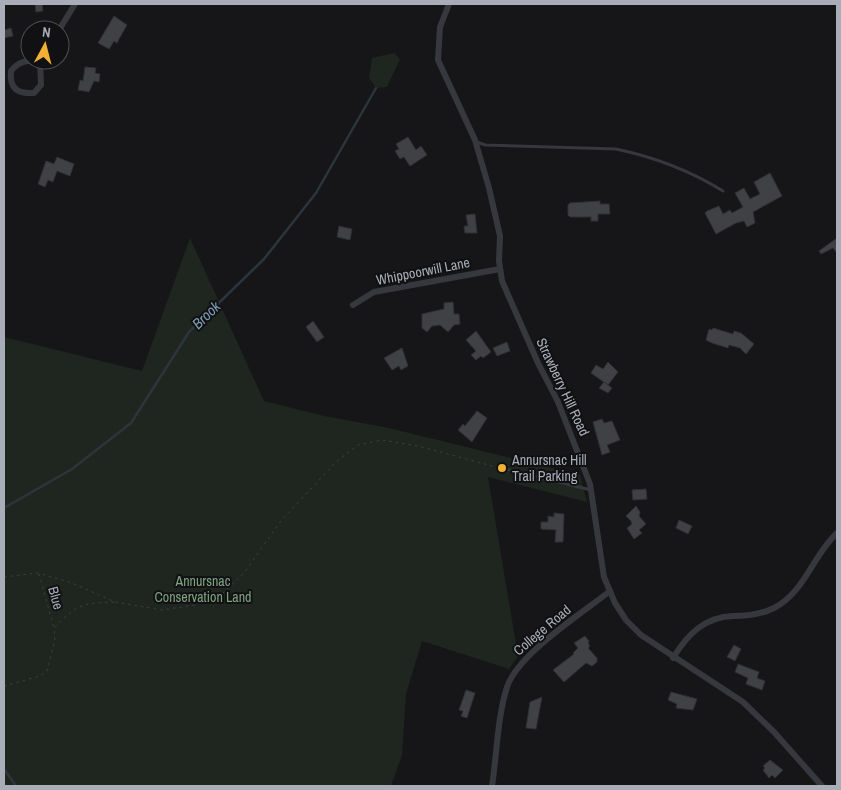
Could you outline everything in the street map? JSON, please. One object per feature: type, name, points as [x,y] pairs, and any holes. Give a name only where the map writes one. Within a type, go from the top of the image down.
[{"type":"street","points":[[65,20],[75,4]]},
{"type":"street","name":"Strawberry Hill Road","points":[[449,4],[440,28],[438,60],[475,140],[497,219],[500,236],[500,269],[510,301],[558,402],[591,490],[604,577],[610,591],[626,620],[641,636],[743,702],[774,732],[822,786]]},
{"type":"street","points":[[28,60],[40,61],[42,85],[34,93],[24,94],[17,91],[12,86],[11,71],[17,64],[28,60]]},
{"type":"street","name":"Whippoorwill Lane","points":[[353,305],[374,292],[500,269]]},
{"type":"street","points":[[673,658],[689,635],[706,622],[731,616],[759,614],[787,600],[837,533]]},
{"type":"street","name":"College Road","points":[[492,786],[501,712],[507,686],[518,666],[610,591]]},
{"type":"lane","points":[[475,140],[486,145],[616,149],[631,152],[684,169],[722,191]]},
{"type":"lane","points":[[502,468],[591,490]]},
{"type":"path","points":[[54,628],[73,608],[93,602],[115,602],[162,610],[195,605],[222,594],[244,573],[280,522],[338,460],[358,445],[382,440],[418,446],[502,468]]},
{"type":"path","points":[[4,577],[38,573],[72,583],[115,602]]},
{"type":"path","name":"Blue","points":[[4,686],[40,676],[47,671],[56,640],[38,573]]},
{"type":"green space","points":[[394,53],[400,59],[387,87],[376,88],[369,78],[372,58]]},
{"type":"green space","name":"Annursnac Conservation Land","points":[[190,238],[264,401],[324,416],[389,428],[580,475],[587,502],[488,477],[518,656],[509,669],[422,641],[406,694],[402,755],[391,786],[4,786],[4,337],[142,371]]},
{"type":"building","points":[[35,4],[42,4],[43,11],[36,12]]},
{"type":"building","points":[[114,16],[127,25],[117,43],[114,41],[109,49],[98,43]]},
{"type":"building","points":[[11,28],[13,36],[4,38],[4,30]]},
{"type":"building","points":[[85,67],[96,68],[95,73],[100,74],[99,82],[94,81],[89,92],[78,90],[80,80],[83,81]]},
{"type":"building","points":[[408,137],[416,150],[421,146],[427,155],[410,166],[404,157],[400,159],[395,151],[399,149],[396,144]]},
{"type":"building","points":[[57,157],[74,164],[70,176],[57,171],[53,182],[48,180],[45,187],[38,184],[46,161],[54,164]]},
{"type":"building","points":[[770,173],[782,196],[753,212],[755,223],[747,227],[744,221],[736,223],[716,234],[705,213],[719,206],[723,214],[730,210],[732,213],[743,207],[735,193],[744,188],[750,199],[760,194],[754,182]]},
{"type":"building","points":[[600,201],[600,204],[609,204],[610,214],[598,214],[598,221],[591,221],[591,217],[570,217],[568,215],[568,205],[570,203]]},
{"type":"building","points":[[475,214],[477,233],[465,233],[464,226],[468,226],[466,215]]},
{"type":"building","points":[[339,226],[352,229],[350,240],[337,237]]},
{"type":"building","points":[[837,238],[837,253],[833,248],[821,254],[819,251]]},
{"type":"building","points":[[453,302],[454,314],[459,314],[460,324],[454,325],[448,332],[440,325],[432,326],[427,332],[422,328],[422,314],[444,309],[444,303]]},
{"type":"building","points":[[313,321],[324,337],[317,342],[306,327]]},
{"type":"building","points":[[713,328],[733,334],[734,331],[741,333],[754,344],[746,354],[740,348],[729,345],[728,348],[712,343],[706,340],[709,329],[712,330]]},
{"type":"building","points":[[476,331],[491,352],[483,358],[481,356],[476,360],[471,355],[476,351],[466,340]]},
{"type":"building","points":[[507,342],[510,351],[497,356],[493,348]]},
{"type":"building","points":[[402,348],[408,366],[401,370],[399,366],[392,370],[384,358]]},
{"type":"building","points":[[608,362],[618,372],[608,385],[591,373],[596,365],[603,369]]},
{"type":"building","points":[[604,382],[612,388],[608,393],[599,388]]},
{"type":"building","points":[[477,411],[487,418],[472,442],[458,430],[463,424],[465,426]]},
{"type":"building","points":[[602,419],[604,423],[612,421],[620,440],[607,445],[610,452],[602,455],[593,422]]},
{"type":"building","points":[[646,489],[647,499],[633,500],[632,490]]},
{"type":"building","points":[[636,506],[640,512],[639,516],[646,524],[639,530],[642,533],[634,539],[627,528],[632,524],[631,521],[626,516]]},
{"type":"building","points":[[554,513],[564,514],[563,542],[555,542],[556,530],[541,529],[541,522],[548,522],[548,516],[554,517]]},
{"type":"building","points":[[679,520],[692,526],[688,534],[676,528]]},
{"type":"building","points":[[585,636],[589,641],[590,646],[588,648],[597,658],[597,662],[592,666],[586,663],[564,682],[553,670],[574,654],[578,648],[574,643]]},
{"type":"building","points":[[734,645],[741,649],[735,661],[727,657]]},
{"type":"building","points":[[738,664],[759,672],[757,678],[765,681],[762,690],[746,684],[748,678],[735,672]]},
{"type":"building","points":[[466,690],[475,693],[467,718],[461,716],[463,711],[459,710]]},
{"type":"building","points":[[671,692],[697,699],[693,710],[676,708],[677,704],[668,700]]},
{"type":"building","points":[[542,697],[536,729],[526,728],[530,702]]},
{"type":"building","points":[[770,760],[783,770],[775,778],[772,775],[769,778],[763,770],[765,768],[763,766]]},
{"type":"waterway","name":"Brook","points":[[4,508],[72,469],[131,423],[189,332],[264,259],[316,193],[376,88]]},
{"type":"waterway","points":[[4,769],[16,786]]},
{"type":"place","name":"Annursnac Hill Trail Parking","points":[[502,468]]}]
